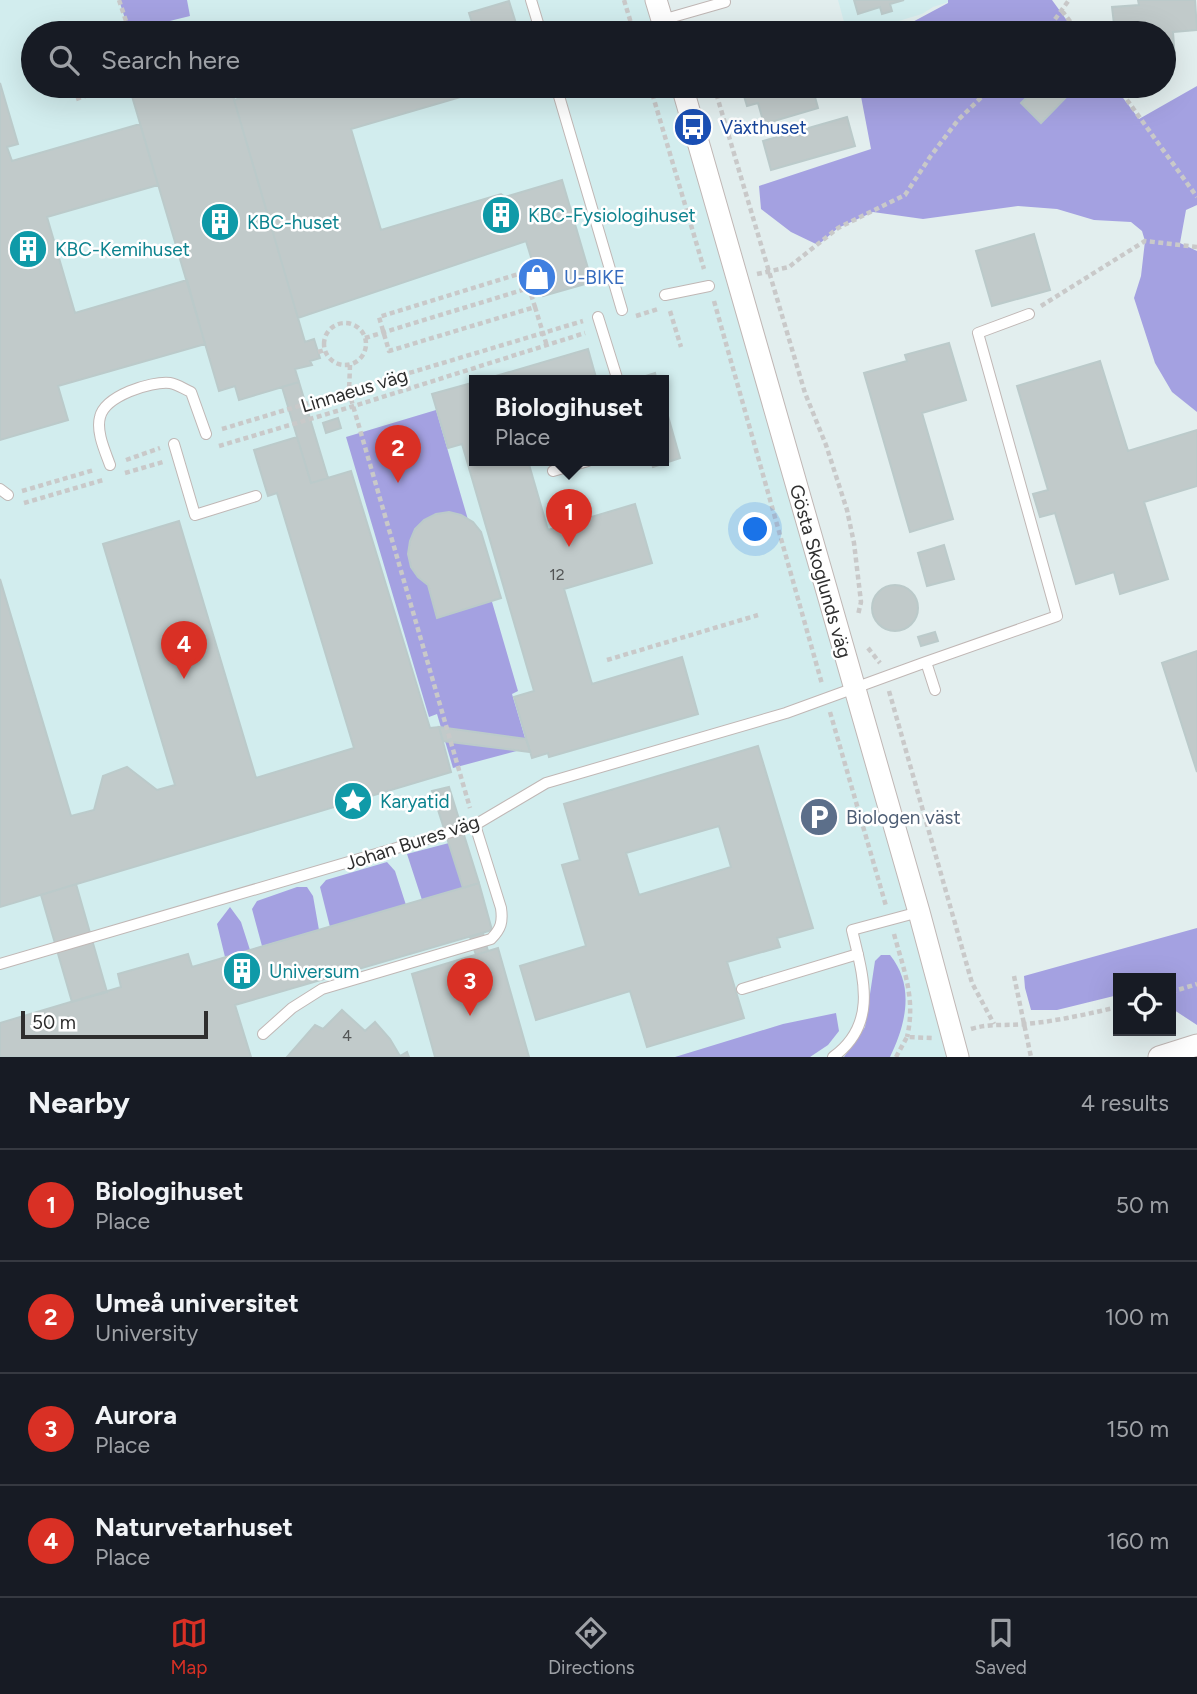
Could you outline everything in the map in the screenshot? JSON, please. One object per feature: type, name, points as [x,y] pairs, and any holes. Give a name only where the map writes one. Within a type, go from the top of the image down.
[{"type":"street","name":"Gösta Skoglunds väg","points":[[685,98],[919,912],[958,1057]]},
{"type":"street","points":[[1160,1057],[1197,1045]]},
{"type":"lane","points":[[531,0],[537,21]]},
{"type":"lane","points":[[662,18],[725,2]]},
{"type":"lane","points":[[560,98],[622,310]]},
{"type":"lane","points":[[667,300],[709,286]]},
{"type":"lane","name":"Johan Bures väg","points":[[0,964],[475,825],[546,783],[826,700],[1057,616],[978,333],[1029,314]]},
{"type":"lane","points":[[600,322],[616,375]]},
{"type":"lane","points":[[110,465],[99,420],[103,407],[114,397],[153,385],[172,383],[191,392],[206,434]]},
{"type":"lane","points":[[174,444],[195,515],[256,496]]},
{"type":"lane","points":[[553,471],[570,466]]},
{"type":"lane","points":[[926,662],[935,690]]},
{"type":"lane","points":[[262,1034],[292,1008],[322,989],[491,939],[500,931],[503,920],[501,908],[475,825]]},
{"type":"lane","points":[[833,1057],[853,1037],[861,1020],[865,981],[852,930],[919,912]]},
{"type":"lane","points":[[741,989],[858,954]]},
{"type":"path","points":[[119,0],[126,21]]},
{"type":"path","points":[[624,0],[630,21]]},
{"type":"path","points":[[1054,21],[1069,0]]},
{"type":"path","points":[[1062,11],[1070,21]]},
{"type":"path","points":[[654,98],[909,989],[912,1017],[907,1037]]},
{"type":"path","points":[[718,98],[805,393],[826,445],[847,510],[861,602],[856,619]]},
{"type":"path","points":[[745,276],[789,267],[838,228],[905,195],[958,120],[981,98]]},
{"type":"path","points":[[1125,98],[1197,197]]},
{"type":"path","points":[[1029,314],[1145,242],[1197,247]]},
{"type":"path","points":[[535,307],[388,351],[379,317],[525,272],[547,346]]},
{"type":"path","points":[[365,338],[529,288]]},
{"type":"path","points":[[13,507],[547,346],[600,322],[667,300],[681,347]]},
{"type":"path","name":"Linnaeus väg","points":[[206,434],[542,333],[600,322]]},
{"type":"path","points":[[352,323],[363,332],[365,338],[367,345],[362,358],[350,365],[338,364],[328,357],[325,350],[327,332],[338,324],[352,323]]},
{"type":"path","points":[[318,352],[325,350]]},
{"type":"path","points":[[350,365],[349,392],[475,825]]},
{"type":"path","points":[[4,492],[110,465],[174,444]]},
{"type":"path","points":[[607,660],[758,615]]},
{"type":"path","points":[[864,643],[878,658],[885,677],[972,983],[994,1024]]},
{"type":"path","points":[[1014,976],[1031,1057]]},
{"type":"path","points":[[1176,990],[1197,984]]},
{"type":"path","points":[[1023,1024],[1113,1008]]},
{"type":"shaded area","points":[[0,0],[656,0],[662,21],[21,21],[21,98],[685,98],[958,1057],[0,1057]]},
{"type":"shaded area","points":[[119,0],[187,0],[190,16],[170,21],[126,21]]},
{"type":"shaded area","points":[[838,0],[949,2],[899,21],[844,21]]},
{"type":"shaded area","points":[[948,0],[1052,0],[1067,21],[914,21],[948,3]]},
{"type":"shaded area","points":[[1197,86],[1197,205],[1186,210],[1180,243],[1197,251],[1197,412],[1172,392],[1155,363],[1134,298],[1141,276],[1145,241],[1142,231],[1131,222],[1094,220],[1057,209],[1018,206],[923,219],[873,212],[838,228],[818,245],[791,232],[761,209],[759,186],[871,149],[861,98],[1123,98],[1139,119]]},
{"type":"shaded area","points":[[436,410],[518,691],[512,694],[528,748],[453,768],[437,714],[429,717],[346,437]]},
{"type":"shaded area","points":[[449,843],[463,888],[422,900],[407,854]]},
{"type":"shaded area","points":[[387,862],[395,871],[406,905],[330,927],[320,887],[326,880]]},
{"type":"shaded area","points":[[297,887],[307,887],[313,896],[319,930],[262,946],[252,909],[257,901]]},
{"type":"shaded area","points":[[230,907],[241,922],[250,950],[225,957],[217,924]]},
{"type":"shaded area","points":[[1197,928],[1197,1025],[1176,1011],[1176,973],[1113,973],[1113,996],[1057,1010],[1031,1010],[1024,976]]},
{"type":"shaded area","points":[[881,955],[890,955],[903,979],[904,1018],[896,1044],[890,1057],[844,1057],[865,1027],[875,961]]},
{"type":"shaded area","points":[[836,1013],[839,1031],[828,1045],[810,1057],[675,1057],[783,1024]]},
{"type":"building","points":[[854,0],[904,0],[890,4],[892,11],[882,14],[880,7],[858,14]]},
{"type":"building","points":[[1138,0],[1195,0],[1197,30],[1176,32],[1176,21],[1114,21],[1112,7],[1139,5]]},
{"type":"building","points":[[509,1],[515,21],[472,21],[469,13]]},
{"type":"building","name":"KBC-Kemihuset","points":[[0,83],[18,144],[7,147],[12,161],[140,124],[158,185],[47,217],[75,313],[187,280],[205,344],[58,386],[68,420],[0,440]]},
{"type":"building","name":"KBC-huset","points":[[133,98],[234,98],[305,342],[314,339],[320,358],[310,361],[312,365],[295,369],[299,382],[239,400],[235,386],[219,391]]},
{"type":"building","name":"KBC-Fysiologihuset","points":[[457,98],[351,129],[381,230],[501,194],[505,197],[562,180],[592,282],[543,296],[526,241],[298,318],[234,100]]},
{"type":"building","points":[[745,98],[815,98],[818,108],[764,124],[758,103],[747,106]]},
{"type":"building","points":[[1026,98],[1065,98],[1041,123],[1021,103]]},
{"type":"building","points":[[847,117],[855,146],[771,170],[763,141]]},
{"type":"building","points":[[1034,234],[1050,290],[992,306],[976,251]]},
{"type":"building","points":[[949,343],[966,400],[922,413],[953,519],[910,532],[864,373],[907,361],[905,355]]},
{"type":"building","points":[[588,349],[595,375],[499,375]]},
{"type":"building","points":[[1100,361],[1128,451],[1197,430],[1197,486],[1144,502],[1168,579],[1120,594],[1114,572],[1076,584],[1055,513],[1040,517],[1033,494],[1048,490],[1017,386]]},
{"type":"building","points":[[299,382],[328,478],[311,483],[282,387]]},
{"type":"building","points":[[469,384],[469,466],[529,466],[548,530],[635,504],[652,563],[564,589],[592,684],[682,657],[698,714],[549,757],[548,753],[532,758],[514,697],[534,691],[462,444],[448,448],[432,394]]},
{"type":"building","points":[[338,418],[341,428],[326,433],[323,423]]},
{"type":"building","points":[[669,420],[680,458],[669,462]]},
{"type":"building","points":[[297,437],[311,483],[351,471],[430,728],[439,727],[451,772],[0,907],[0,579],[71,816],[94,810],[103,776],[127,767],[157,790],[175,785],[103,544],[179,521],[256,778],[354,748],[277,493],[268,496],[254,450]]},
{"type":"building","points":[[449,512],[473,522],[481,532],[501,598],[437,618],[428,585],[411,567],[408,554],[415,529],[436,514]]},
{"type":"building","points":[[944,545],[954,579],[927,586],[918,553]]},
{"type":"building","points":[[895,585],[912,591],[918,608],[912,625],[895,631],[878,625],[872,608],[878,591]]},
{"type":"building","points":[[935,632],[938,641],[921,646],[918,637]]},
{"type":"building","points":[[1197,651],[1197,772],[1162,663]]},
{"type":"building","points":[[439,727],[526,739],[530,752],[443,741]]},
{"type":"building","points":[[758,746],[813,928],[777,938],[780,947],[727,962],[744,1018],[647,1047],[630,991],[536,1020],[520,966],[586,946],[562,865],[580,860],[564,804]],"holes":[[[719,826],[731,867],[639,895],[626,853]]]},
{"type":"building","points":[[449,787],[479,883],[463,888],[432,791]]},
{"type":"building","name":"Universum","points":[[479,883],[492,930],[235,1005],[251,1057],[0,1057],[0,1023],[121,987],[118,974],[188,954],[192,967]]},
{"type":"building","points":[[76,884],[107,992],[72,1002],[41,895]]},
{"type":"building","points":[[483,933],[488,951],[476,955],[470,937]]},
{"type":"building","points":[[498,948],[529,1057],[435,1057],[412,974]]},
{"type":"building","points":[[342,1010],[365,1031],[375,1022],[400,1056],[407,1052],[409,1057],[287,1057],[315,1025],[323,1029]]},
{"type":"place","name":"Växthuset","points":[[693,127]]},
{"type":"place","name":"KBC-Fysiologihuset","points":[[501,215]]},
{"type":"place","name":"KBC-huset","points":[[220,222]]},
{"type":"place","name":"KBC-Kemihuset","points":[[28,249]]},
{"type":"place","name":"U-BIKE","points":[[537,277]]},
{"type":"place","name":"Umeå universitet","points":[[398,483]]},
{"type":"place","name":"Biologihuset","points":[[569,547]]},
{"type":"place","name":"Naturvetarhuset","points":[[184,679]]},
{"type":"place","name":"Karyatid","points":[[353,801]]},
{"type":"place","name":"Biologen väst","points":[[819,817]]},
{"type":"place","name":"Universum","points":[[242,971]]},
{"type":"place","name":"Aurora","points":[[470,1016]]}]
